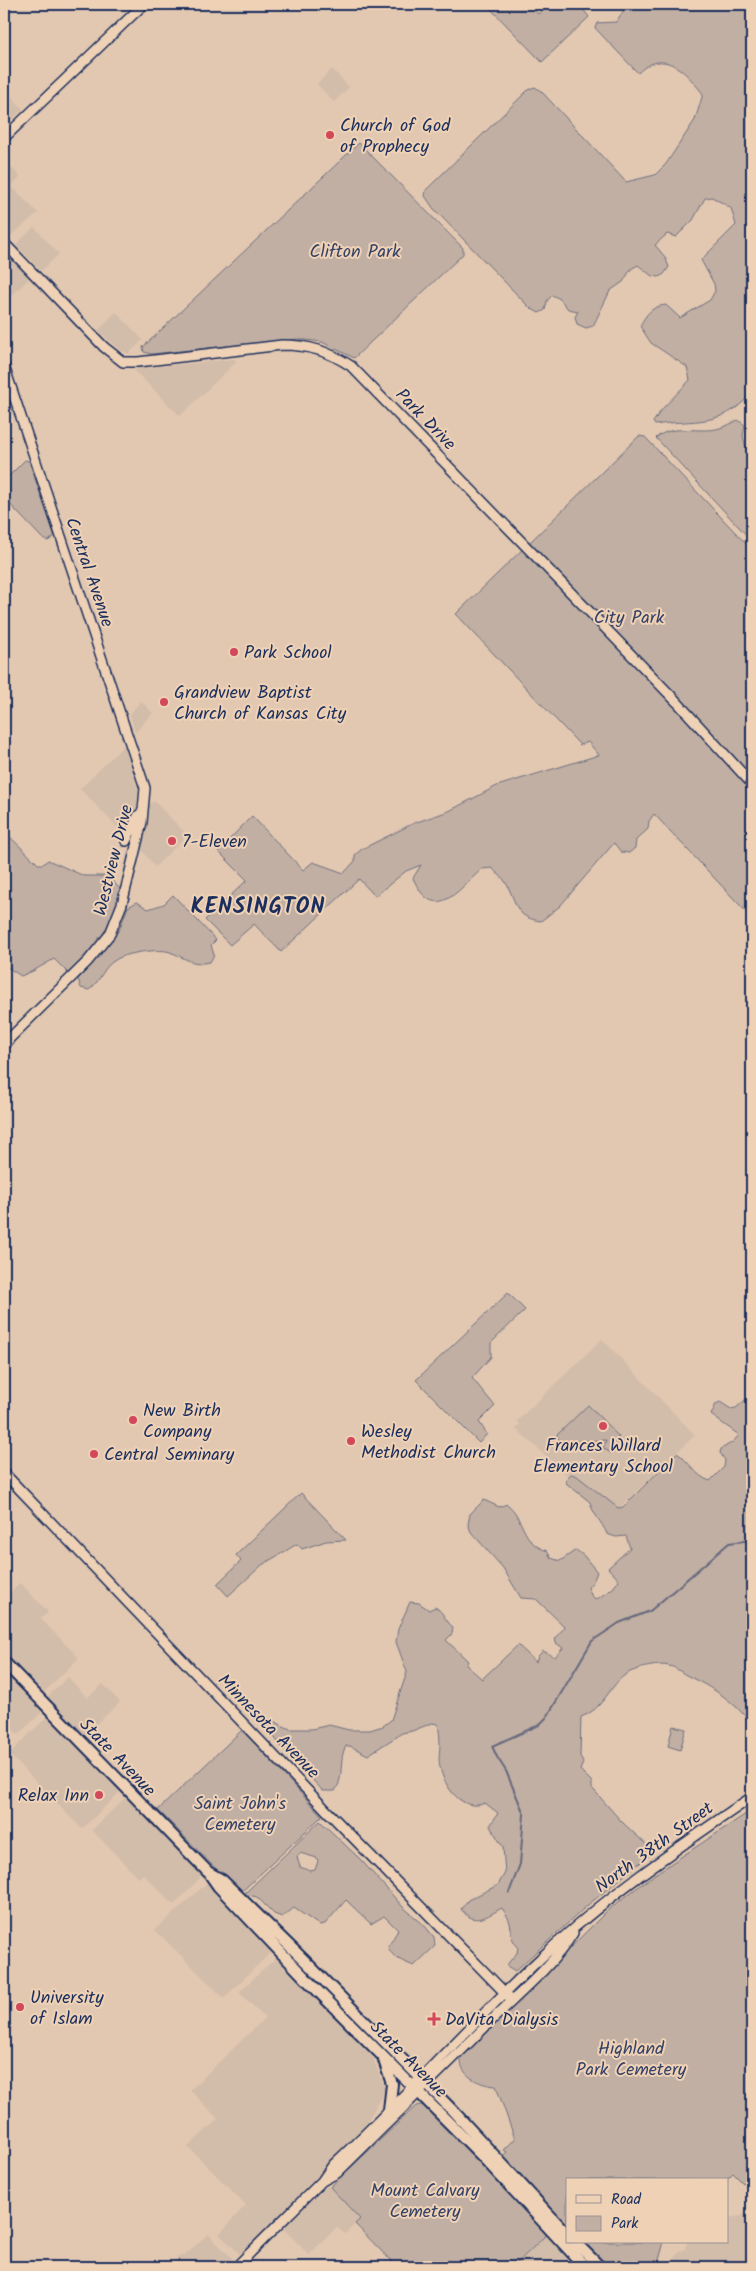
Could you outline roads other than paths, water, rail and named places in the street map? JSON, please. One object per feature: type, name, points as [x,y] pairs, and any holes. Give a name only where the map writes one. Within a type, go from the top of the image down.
[{"type":"main road","points":[[4,138],[144,4]]},
{"type":"main road","name":"Park Drive","points":[[6,245],[104,348],[124,362],[282,345],[303,345],[323,350],[351,366],[678,703],[752,784]]},
{"type":"main road","name":"Central Avenue","points":[[4,366],[145,788]]},
{"type":"main road","name":"Westview Drive","points":[[4,1047],[10,1038],[99,949],[110,934],[122,904],[144,811],[145,788]]},
{"type":"main road","points":[[126,841],[138,816],[144,811]]},
{"type":"main road","name":"Minnesota Avenue","points":[[4,1473],[509,1997]]},
{"type":"main road","name":"State Avenue","points":[[4,1662],[210,1874],[223,1892],[382,2055],[420,2085],[566,2233]]},
{"type":"main road","name":"North 38th Street","points":[[322,2181],[337,2173],[420,2085],[509,1997],[558,1954],[577,1926],[663,1858],[752,1797]]},
{"type":"main road","name":"State Avenue","points":[[210,1874],[222,1880],[265,1921],[420,2085],[585,2267]]},
{"type":"main road","points":[[382,2055],[392,2084],[389,2110]]},
{"type":"main road","name":"North 38th Street","points":[[236,2267],[322,2181],[333,2165],[389,2110],[420,2085]]},
{"type":"main road","points":[[577,2244],[600,2267]]},
{"type":"waterway","points":[[509,1893],[520,1864],[524,1814],[506,1771],[492,1746],[539,1725],[547,1717],[592,1641],[619,1623],[650,1611],[729,1543],[752,1540]]},
{"type":"place","name":"Church of God of Prophecy","points":[[330,135]]},
{"type":"place","name":"Park School","points":[[234,652]]},
{"type":"place","name":"Grandview Baptist Church of Kansas City","points":[[164,702]]},
{"type":"place","name":"7-Eleven","points":[[172,841]]},
{"type":"place","name":"New Birth Company","points":[[133,1420]]},
{"type":"place","name":"Frances Willard Elementary School","points":[[603,1426]]},
{"type":"place","name":"Wesley Methodist Church","points":[[351,1441]]},
{"type":"place","name":"Central Seminary","points":[[94,1454]]},
{"type":"place","name":"Relax Inn","points":[[99,1795]]},
{"type":"place","name":"University of Islam","points":[[20,2007]]},
{"type":"place","name":"DaVita Dialysis","points":[[434,2019]]},
{"type":"district","name":"KENSINGTON","points":[[258,905]]},
{"type":"park label","name":"Clifton Park","points":[[355,251]]},
{"type":"park label","name":"City Park","points":[[629,617]]},
{"type":"park label","name":"Saint John's Cemetery","points":[[240,1814]]},
{"type":"park label","name":"Highland Park Cemetery","points":[[631,2058]]},
{"type":"park label","name":"Mount Calvary Cemetery","points":[[425,2200]]}]
